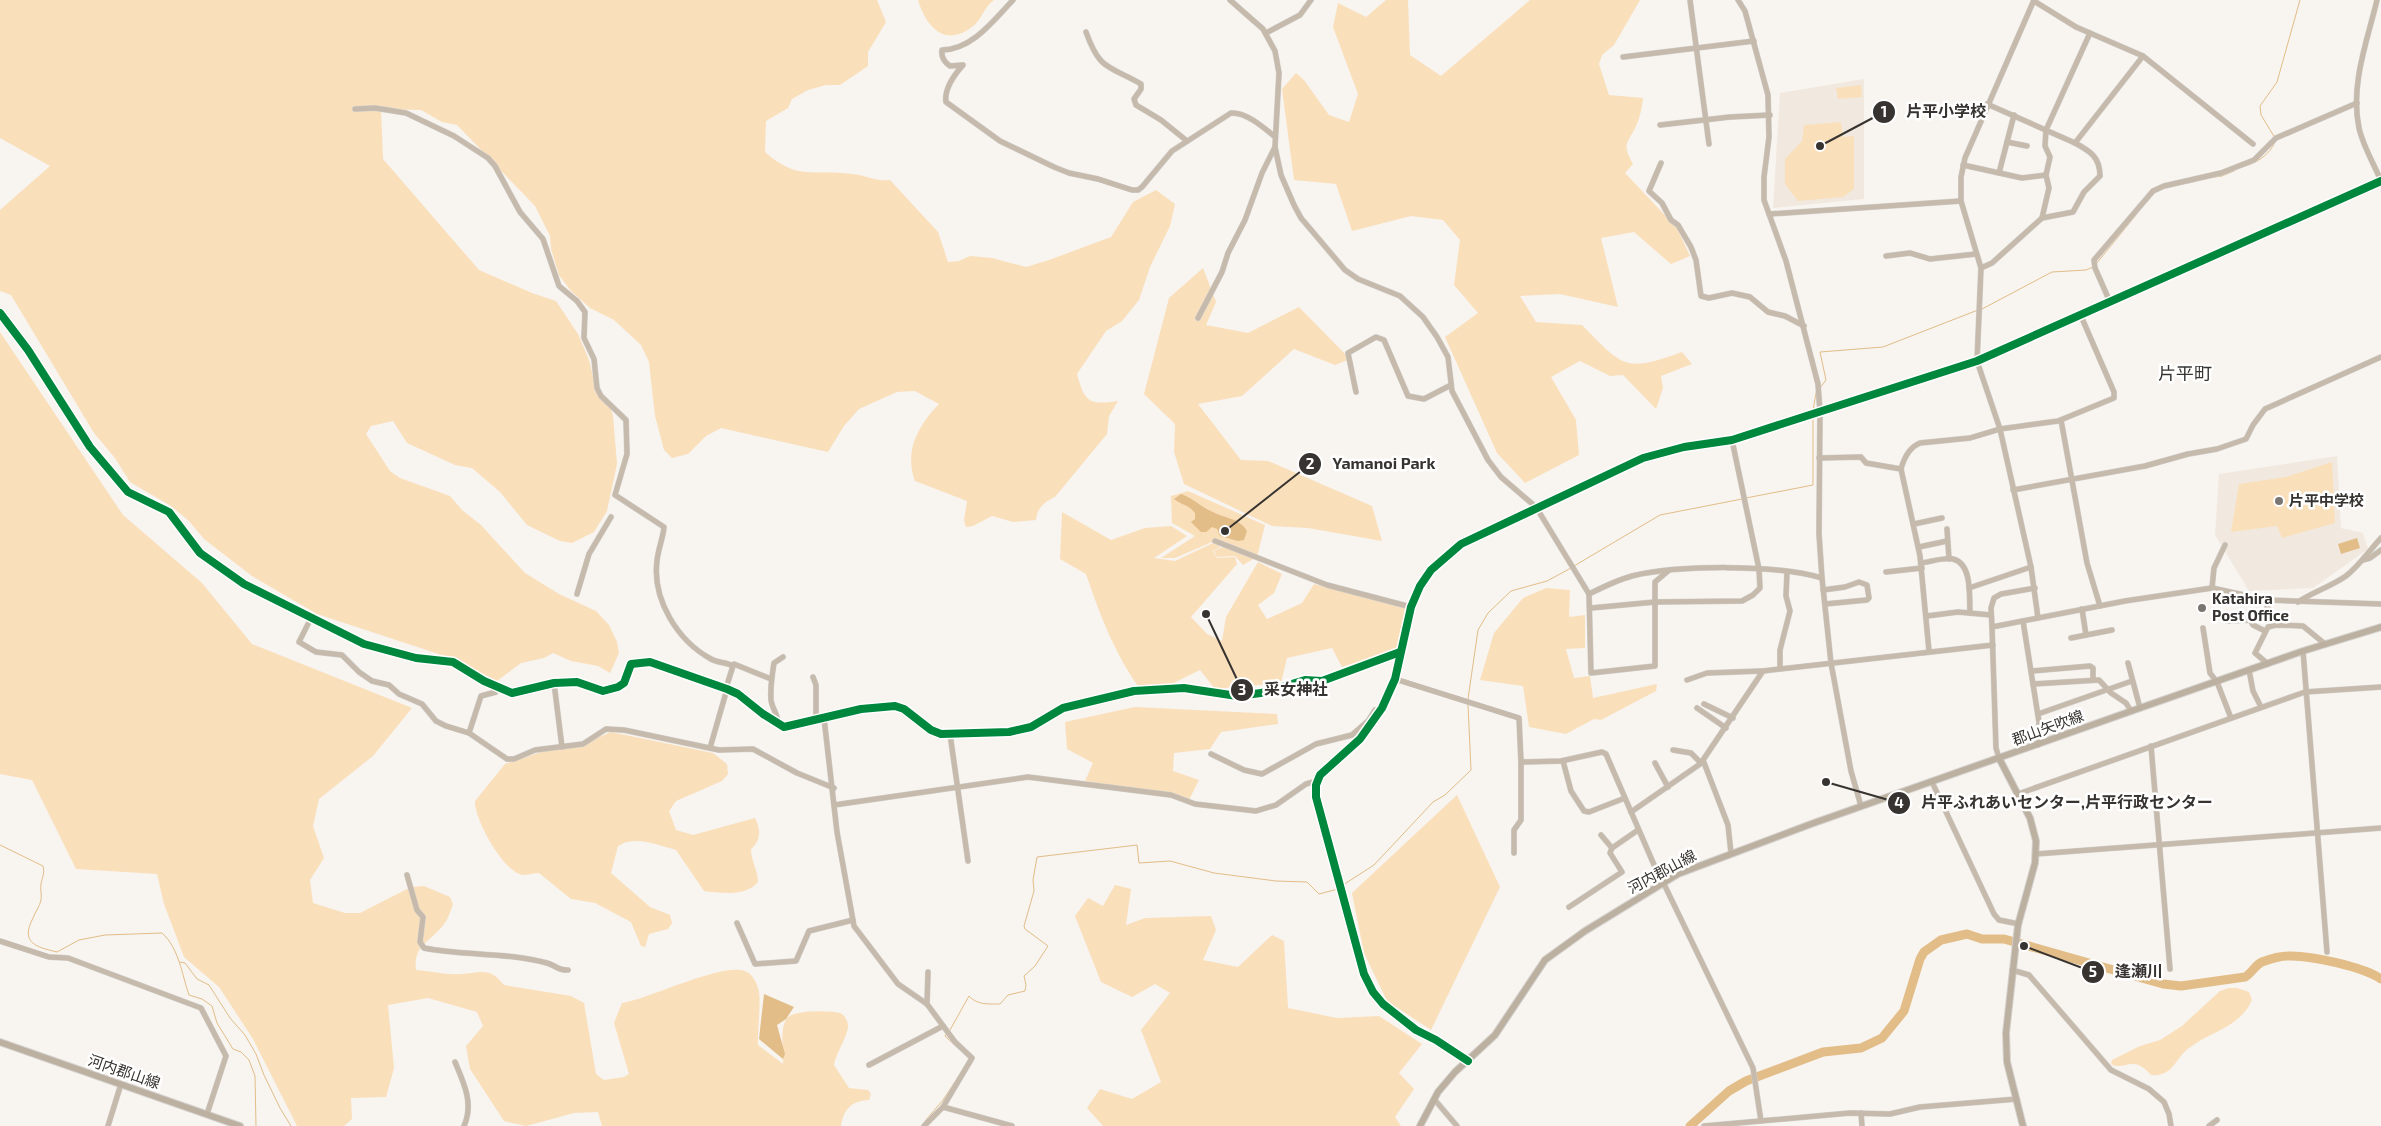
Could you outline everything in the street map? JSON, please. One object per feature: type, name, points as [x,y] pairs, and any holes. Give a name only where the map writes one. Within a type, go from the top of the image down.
[{"type":"main road","name":"郡山矢吹線","points":[[2023,1126],[2005,1048],[2012,970],[2019,924],[2036,854],[2034,828],[1999,758],[2303,651],[2381,627]]},
{"type":"main road","name":"河内郡山線","points":[[1420,1126],[1434,1099],[1448,1080],[1495,1035],[1545,960],[1585,931],[1663,882],[1697,865],[1999,758]]},
{"type":"main road","name":"河内郡山線","points":[[0,1042],[240,1126]]},
{"type":"street","points":[[1013,0],[986,28],[968,42],[958,48],[942,50],[942,56],[947,64],[963,65],[955,74],[945,94],[946,102],[953,109],[1000,141],[1054,167],[1132,190],[1138,190],[1172,150],[1233,113],[1241,114],[1265,127],[1274,136]]},
{"type":"street","points":[[1230,0],[1259,25],[1266,33],[1275,51],[1279,72],[1274,136],[1275,147],[1285,186],[1301,218],[1338,263],[1353,276],[1400,296],[1423,318],[1446,353],[1451,385],[1494,470],[1536,507],[1589,594],[1591,608],[1591,673],[1655,667],[1655,582],[1668,571]]},
{"type":"street","points":[[1266,33],[1300,15],[1310,0]]},
{"type":"street","points":[[1690,0],[1709,144]]},
{"type":"street","points":[[1738,0],[1745,12],[1768,95],[1770,115],[1763,190],[1769,214],[1778,234],[1816,372],[1820,412],[1819,534],[1823,590],[1831,663],[1851,771],[1861,806]]},
{"type":"street","points":[[1468,1061],[1436,1040],[1416,1030],[1383,1004],[1373,992],[1364,974],[1318,808],[1317,781],[1320,775],[1360,738],[1381,709],[1395,679],[1411,606],[1425,578],[1447,553],[1480,533],[1644,458],[1684,447],[1732,440],[1977,361],[2381,181],[2361,136],[2357,103],[2358,79],[2377,0]]},
{"type":"street","points":[[2038,618],[2031,566],[2000,429],[1977,361],[1981,268],[1961,201],[1963,165],[1987,104],[2034,1],[2090,33],[2144,56],[2253,144]]},
{"type":"street","points":[[1086,32],[1093,52],[1102,63],[1141,84],[1141,89],[1134,99],[1136,105],[1160,120],[1187,141]]},
{"type":"street","points":[[2042,218],[2049,188],[2046,175],[2050,159],[2045,146],[2046,130],[2090,33]]},
{"type":"street","points":[[1623,57],[1754,41]]},
{"type":"street","points":[[2075,143],[2144,56]]},
{"type":"street","points":[[2110,302],[2094,268],[2094,260],[2153,191],[2164,186],[2221,173],[2254,160],[2276,138],[2357,103]]},
{"type":"street","points":[[1981,268],[1990,264],[2042,218],[2075,210],[2084,192],[2100,176],[2099,166],[2094,154],[2075,143],[1987,104]]},
{"type":"street","points":[[355,109],[368,108],[406,113],[454,136],[488,158],[495,166],[520,212],[543,239],[559,286],[577,301],[585,312],[584,338],[594,359],[599,392],[626,420],[627,454],[616,495],[662,524],[663,538],[656,566],[662,603],[670,619],[687,640],[711,659],[733,666],[710,748]]},
{"type":"street","points":[[1660,125],[1706,119],[1770,115]]},
{"type":"street","points":[[1999,173],[2014,115]]},
{"type":"street","points":[[2007,142],[2027,146]]},
{"type":"street","points":[[1198,318],[1222,272],[1228,252],[1245,220],[1262,172],[1275,147]]},
{"type":"street","points":[[1661,163],[1649,190],[1662,203],[1671,220],[1678,225],[1691,247],[1696,260],[1701,296],[1708,298],[1732,294],[1750,297],[1768,312],[1785,316],[1804,326]]},
{"type":"street","points":[[1963,165],[2022,178],[2046,175]]},
{"type":"street","points":[[1769,214],[1961,201]]},
{"type":"street","points":[[1886,256],[1910,253],[1930,259],[1976,254]]},
{"type":"street","points":[[0,313],[28,350],[90,447],[128,492],[169,512],[179,522],[193,545],[210,562],[244,584],[364,644],[385,651],[441,662],[453,662],[498,688],[512,693],[519,693],[554,683],[578,682],[600,691],[613,689],[624,683],[631,664],[644,662],[726,688],[738,694],[778,723],[789,727],[870,708],[895,706],[910,713],[936,733],[950,734],[1023,730],[1063,708],[1142,690],[1184,688],[1236,696],[1261,693],[1305,680],[1325,680],[1400,652]]},
{"type":"street","points":[[1929,651],[1922,566],[1901,469],[1910,450],[1920,443],[1970,438],[2000,429],[2061,420],[2112,399],[2115,396],[2081,316]]},
{"type":"street","points":[[1356,392],[1352,364],[1348,353],[1376,337],[1384,340],[1408,396],[1422,400],[1451,385]]},
{"type":"street","points":[[2013,490],[2145,466],[2192,453],[2218,449],[2243,441],[2248,437],[2253,425],[2265,409],[2381,357]]},
{"type":"street","points":[[2061,420],[2087,563],[2100,606]]},
{"type":"street","points":[[1591,608],[1654,602],[1747,600],[1760,588],[1758,569],[1732,440]]},
{"type":"street","points":[[1819,458],[1861,457],[1866,462],[1901,469]]},
{"type":"street","points":[[577,594],[589,554],[611,517]]},
{"type":"street","points":[[1914,524],[1942,518]]},
{"type":"street","points":[[1947,529],[1949,559]]},
{"type":"street","points":[[2298,602],[2306,596],[2338,581],[2362,560],[2381,538]]},
{"type":"street","points":[[1215,541],[1327,585],[1411,606]]},
{"type":"street","points":[[1919,547],[1947,541]]},
{"type":"street","points":[[2212,588],[2214,568],[2225,545]]},
{"type":"street","points":[[2362,560],[2366,560],[2381,550]]},
{"type":"street","points":[[1886,572],[1949,559],[1956,560],[1964,567],[1969,588],[1970,613]]},
{"type":"street","points":[[1969,588],[2031,566]]},
{"type":"street","points":[[1589,594],[1629,577],[1668,571],[1731,568],[1758,569],[1822,578]]},
{"type":"street","points":[[1780,668],[1780,650],[1790,611],[1786,596],[1787,572]]},
{"type":"street","points":[[1823,590],[1845,587],[1859,582],[1867,585],[1867,600],[1825,604]]},
{"type":"street","points":[[1999,758],[1996,741],[1992,601],[1997,595],[2035,588]]},
{"type":"street","points":[[1992,627],[2082,609],[2212,588],[2267,600],[2381,604]]},
{"type":"street","points":[[2267,600],[2267,606],[2280,624]]},
{"type":"street","points":[[2082,609],[2086,635]]},
{"type":"street","points":[[1927,616],[1970,613],[1991,615]]},
{"type":"street","points":[[311,618],[299,642],[306,648],[316,652],[342,655],[358,672],[372,681],[389,685],[399,694],[422,704],[436,720],[446,726],[469,733],[507,759],[514,759],[535,750],[583,744],[601,731],[616,729],[724,751],[747,749],[757,751],[797,774],[834,788]]},
{"type":"street","points":[[2228,621],[2250,620],[2253,625],[2265,631]]},
{"type":"street","points":[[2023,621],[2038,714],[2038,745]]},
{"type":"street","points":[[2268,664],[2255,653],[2265,631],[2270,626],[2280,624],[2303,626],[2325,644]]},
{"type":"street","points":[[2203,628],[2210,673],[2217,682],[2231,718]]},
{"type":"street","points":[[2071,638],[2112,630]]},
{"type":"street","points":[[1687,680],[1710,673],[1762,671],[1929,651],[1993,646]]},
{"type":"street","points":[[2303,651],[2327,952]]},
{"type":"street","points":[[778,723],[771,698],[771,679],[774,663],[783,657]]},
{"type":"street","points":[[2128,663],[2140,708]]},
{"type":"street","points":[[734,664],[771,679]]},
{"type":"street","points":[[2031,671],[2090,666],[2093,668],[2093,678]]},
{"type":"street","points":[[2249,670],[2253,691],[2261,707]]},
{"type":"street","points":[[1631,812],[1702,762],[1733,718],[1762,671]]},
{"type":"street","points":[[813,677],[816,685],[816,720]]},
{"type":"street","points":[[2033,684],[2093,678],[2101,681],[2108,690],[2126,703],[2131,712]]},
{"type":"street","points":[[1395,679],[1519,718],[1522,762],[1521,820],[1514,828],[1514,853]]},
{"type":"street","points":[[2038,714],[2132,681]]},
{"type":"street","points":[[554,683],[562,747]]},
{"type":"street","points":[[2018,794],[2307,692],[2381,686]]},
{"type":"street","points":[[469,733],[481,696],[496,692],[498,688]]},
{"type":"street","points":[[1704,704],[1733,718]]},
{"type":"street","points":[[1697,708],[1726,728]]},
{"type":"street","points":[[1211,754],[1244,770],[1262,774],[1316,744],[1352,735],[1368,721],[1375,710],[1381,709]]},
{"type":"street","points":[[824,718],[834,788],[834,805],[853,920],[857,932],[898,984],[927,1004],[955,1042],[972,1056],[972,1060],[942,1107],[924,1126]]},
{"type":"street","points":[[950,734],[968,861]]},
{"type":"street","points":[[2152,746],[2170,969]]},
{"type":"street","points":[[1674,750],[1691,753],[1702,762],[1726,818],[1731,853]]},
{"type":"street","points":[[1522,762],[1563,761],[1605,753],[1658,874],[1753,1068],[1761,1120]]},
{"type":"street","points":[[1563,761],[1571,792],[1584,811],[1589,812],[1625,798]]},
{"type":"street","points":[[1655,763],[1668,786]]},
{"type":"street","points":[[834,805],[1037,777],[1095,787],[1171,795],[1201,805],[1256,811],[1276,805],[1306,784],[1317,781]]},
{"type":"street","points":[[1932,782],[1996,918],[2019,924]]},
{"type":"street","points":[[2036,854],[2381,828]]},
{"type":"street","points":[[1569,908],[1622,872],[1610,853],[1612,848],[1638,830]]},
{"type":"street","points":[[1601,835],[1612,848]]},
{"type":"street","points":[[407,875],[418,910],[423,917],[420,942],[424,948],[508,957],[547,963],[563,971],[568,970]]},
{"type":"street","points":[[737,923],[755,964],[796,961],[809,931],[853,920]]},
{"type":"street","points":[[0,941],[49,957],[68,958],[202,1008],[226,1056],[207,1114]]},
{"type":"street","points":[[2012,970],[2029,975],[2111,1070],[2160,1097],[2170,1114],[2171,1126]]},
{"type":"street","points":[[927,1004],[928,972]]},
{"type":"street","points":[[869,1065],[943,1026]]},
{"type":"street","points":[[455,1062],[468,1093],[468,1118],[464,1126]]},
{"type":"street","points":[[108,1126],[121,1084]]},
{"type":"street","points":[[1434,1099],[1457,1126]]},
{"type":"street","points":[[1704,1126],[1861,1113],[1890,1114],[1920,1107],[2017,1099]]},
{"type":"street","points":[[942,1107],[1012,1126]]},
{"type":"street","points":[[1861,1113],[1862,1126]]},
{"type":"street","points":[[2209,1126],[2217,1120]]},
{"type":"shaded area","points":[[0,0],[877,0],[886,22],[868,52],[868,66],[840,85],[826,85],[808,90],[792,99],[788,108],[766,121],[765,152],[776,161],[787,167],[806,172],[852,174],[880,180],[890,180],[938,232],[948,262],[959,261],[970,256],[992,258],[1026,267],[1111,237],[1133,202],[1156,190],[1175,204],[1170,226],[1150,267],[1139,300],[1122,321],[1106,331],[1077,374],[1083,391],[1090,400],[1100,403],[1118,401],[1109,416],[1107,434],[1055,497],[1042,506],[1036,520],[1013,522],[992,516],[973,526],[966,527],[964,520],[967,501],[915,481],[912,470],[912,449],[919,430],[939,404],[915,391],[897,392],[859,409],[844,426],[828,452],[721,428],[706,436],[688,454],[672,458],[664,450],[655,416],[649,362],[641,345],[614,320],[590,308],[571,291],[559,275],[551,249],[550,236],[535,206],[457,125],[442,122],[421,110],[381,109],[383,159],[479,270],[532,293],[556,301],[578,334],[589,360],[596,388],[610,406],[613,416],[617,464],[607,511],[594,532],[572,543],[560,541],[527,525],[500,492],[472,468],[455,465],[407,443],[393,421],[371,426],[366,434],[390,471],[400,478],[450,496],[462,510],[481,525],[525,573],[559,594],[596,611],[609,625],[617,642],[619,653],[610,673],[598,666],[571,661],[553,653],[544,658],[521,663],[497,681],[454,659],[317,614],[252,576],[204,539],[189,521],[171,506],[130,482],[115,458],[94,433],[11,295],[0,291],[0,210],[50,166],[0,138]]},
{"type":"shaded area","points":[[918,0],[994,0],[972,27],[962,33],[945,35],[931,26]]},
{"type":"shaded area","points":[[1386,0],[1408,0],[1410,55],[1441,76],[1530,0],[1640,0],[1614,45],[1602,55],[1599,64],[1609,95],[1643,98],[1639,119],[1627,144],[1627,151],[1633,164],[1625,173],[1677,228],[1690,256],[1671,264],[1634,232],[1601,238],[1618,307],[1560,294],[1520,296],[1536,322],[1582,325],[1607,350],[1626,362],[1636,364],[1648,363],[1682,352],[1692,364],[1661,376],[1663,388],[1656,409],[1623,375],[1610,376],[1580,361],[1551,377],[1576,420],[1579,455],[1525,483],[1497,453],[1445,337],[1478,313],[1454,285],[1460,240],[1443,220],[1411,216],[1352,231],[1336,184],[1294,180],[1282,89],[1296,73],[1304,80],[1329,115],[1349,122],[1358,94],[1333,27],[1338,3],[1366,17]]},
{"type":"shaded area","points":[[1864,79],[1864,199],[1773,208],[1780,93]]},
{"type":"shaded area","points":[[1861,85],[1862,97],[1838,99],[1836,88]]},
{"type":"shaded area","points":[[1841,122],[1843,137],[1854,136],[1854,189],[1843,197],[1798,201],[1785,184],[1785,159],[1802,141],[1804,125]]},
{"type":"shaded area","points":[[1203,268],[1216,302],[1206,325],[1248,333],[1299,307],[1350,359],[1335,365],[1294,349],[1242,396],[1198,404],[1241,460],[1268,461],[1372,506],[1382,541],[1308,528],[1272,526],[1184,484],[1174,452],[1175,424],[1144,394],[1169,298]]},
{"type":"shaded area","points":[[0,332],[123,515],[202,583],[252,644],[412,708],[373,756],[319,799],[313,826],[324,858],[310,880],[313,903],[345,913],[360,913],[411,887],[424,886],[450,897],[453,904],[448,917],[442,926],[422,946],[417,956],[416,970],[450,974],[484,972],[494,975],[504,985],[571,996],[584,1003],[596,1074],[604,1080],[624,1077],[629,1074],[614,1023],[622,1003],[706,975],[723,971],[737,970],[747,972],[754,979],[759,993],[758,1045],[783,1064],[782,1034],[787,1018],[796,1013],[804,1012],[840,1013],[846,1020],[848,1029],[834,1065],[849,1088],[868,1090],[871,1094],[869,1100],[853,1104],[844,1114],[841,1126],[602,1126],[598,1112],[574,1113],[526,1126],[504,1121],[470,1069],[466,1046],[483,1026],[477,1012],[428,998],[388,1005],[394,1068],[386,1097],[351,1098],[352,1119],[344,1126],[297,1126],[253,1039],[219,987],[184,957],[164,904],[157,874],[76,869],[32,780],[0,774]]},
{"type":"shaded area","name":"片平中学校","points":[[2337,456],[2341,528],[2363,533],[2368,549],[2313,588],[2249,591],[2215,535],[2219,474]]},
{"type":"shaded area","points":[[2332,462],[2335,523],[2282,538],[2277,526],[2231,532],[2239,484],[2286,477]]},
{"type":"shaded area","points":[[1188,491],[1265,525],[1257,557],[1243,565],[1235,556],[1217,557],[1214,551],[1223,547],[1212,542],[1175,558],[1161,558],[1195,536],[1172,523],[1171,496]]},
{"type":"shaded area","points":[[1181,494],[1217,514],[1240,523],[1247,531],[1244,540],[1238,541],[1220,536],[1217,529],[1212,527],[1206,532],[1201,532],[1191,522],[1195,519],[1195,513],[1174,499]]},
{"type":"shaded area","points":[[1062,512],[1111,540],[1145,528],[1171,526],[1187,536],[1154,558],[1175,561],[1213,543],[1221,547],[1213,551],[1217,558],[1235,557],[1237,564],[1191,617],[1207,634],[1222,641],[1226,617],[1258,562],[1282,574],[1274,593],[1258,605],[1267,619],[1302,603],[1314,584],[1407,608],[1402,648],[1342,667],[1332,648],[1287,658],[1281,683],[1215,689],[1200,670],[1161,689],[1137,685],[1108,631],[1086,574],[1060,559]]},
{"type":"shaded area","points":[[2357,538],[2360,548],[2341,554],[2338,544]]},
{"type":"shaded area","points":[[1546,588],[1570,590],[1569,617],[1585,615],[1585,648],[1566,649],[1574,678],[1590,676],[1593,698],[1657,684],[1656,691],[1601,720],[1594,719],[1566,734],[1529,727],[1523,686],[1480,680],[1494,633],[1523,598]]},
{"type":"shaded area","points":[[1135,707],[1277,714],[1278,724],[1221,732],[1210,749],[1174,753],[1173,771],[1199,780],[1189,800],[1085,781],[1093,763],[1067,749],[1065,722]]},
{"type":"shaded area","points":[[611,732],[713,753],[727,764],[728,774],[722,781],[676,801],[669,811],[676,830],[693,835],[755,818],[759,831],[757,842],[751,849],[758,882],[747,890],[733,893],[704,891],[676,850],[639,841],[632,841],[618,846],[611,873],[650,907],[670,915],[672,923],[668,929],[649,934],[645,947],[641,946],[631,922],[595,903],[571,899],[539,873],[523,875],[515,872],[507,865],[492,844],[479,820],[476,809],[475,801],[505,764],[541,752],[584,744]]},
{"type":"shaded area","points":[[1457,795],[1500,887],[1431,1030],[1387,1001],[1364,953],[1352,893]]},
{"type":"shaded area","points":[[1115,885],[1131,889],[1126,925],[1145,918],[1211,916],[1216,930],[1203,960],[1238,967],[1272,935],[1284,941],[1288,1008],[1337,1018],[1379,1016],[1422,1044],[1399,1073],[1414,1089],[1395,1117],[1401,1126],[1103,1126],[1087,1108],[1100,1089],[1132,1099],[1161,1082],[1141,1030],[1170,993],[1155,984],[1132,997],[1101,982],[1075,916],[1088,898],[1103,906]]},
{"type":"shaded area","points":[[2237,988],[2249,992],[2252,1000],[2247,1009],[2234,1022],[2186,1050],[2170,1070],[2159,1075],[2151,1075],[2139,1065],[2116,1066],[2111,1064],[2112,1060],[2140,1046],[2160,1040],[2182,1026],[2220,991]]},
{"type":"shaded area","points":[[764,994],[794,1007],[786,1019],[777,1025],[785,1054],[783,1059],[759,1039]]},
{"type":"waterway","points":[[2275,138],[2261,115],[2260,106],[2277,82],[2300,0]]},
{"type":"waterway","points":[[2242,167],[2262,158],[2270,151],[2275,142]]},
{"type":"waterway","points":[[2214,177],[2234,171]]},
{"type":"waterway","points":[[2188,183],[2200,180]]},
{"type":"waterway","points":[[2146,203],[2155,192]]},
{"type":"waterway","points":[[2096,264],[2136,215]]},
{"type":"waterway","points":[[1982,309],[2052,272],[2086,270],[2093,267]]},
{"type":"waterway","points":[[1820,388],[1826,380],[1820,352],[1883,347],[1978,310]]},
{"type":"waterway","points":[[1813,411],[1816,393]]},
{"type":"waterway","points":[[1746,498],[1813,485],[1813,417]]},
{"type":"waterway","points":[[1574,566],[1660,515],[1742,499]]},
{"type":"waterway","points":[[1468,699],[1478,630],[1488,613],[1511,591],[1547,581],[1571,568]]},
{"type":"waterway","points":[[1343,885],[1374,865],[1433,802],[1445,795],[1471,770],[1468,705]]},
{"type":"waterway","points":[[0,845],[43,866],[41,900],[29,926],[28,933],[29,938],[37,946],[57,952],[79,940],[105,935],[162,933],[168,939],[176,954],[189,995],[202,999],[212,1006],[217,1023],[233,1049],[241,1052],[249,1060],[255,1076],[256,1126]]},
{"type":"waterway","points":[[950,1030],[969,996],[979,1002],[1000,1004],[1008,995],[1025,991],[1024,976],[1035,966],[1048,946],[1025,929],[1024,926],[1034,891],[1033,880],[1037,857],[1137,845],[1139,863],[1170,861],[1214,873],[1276,881],[1307,882],[1319,894],[1338,889]]},
{"type":"waterway","points":[[1690,1126],[1729,1091],[1746,1081],[1823,1052],[1861,1048],[1882,1038],[1904,1011],[1920,959],[1924,952],[1941,940],[1967,934],[1982,939],[2004,939],[2163,984],[2181,986],[2245,977],[2262,962],[2288,956],[2309,957],[2336,963],[2362,970],[2381,979]]},
{"type":"waterway","points":[[180,962],[185,963],[197,979],[209,985],[230,1018],[245,1035],[256,1054],[280,1108],[291,1126]]},
{"type":"waterway","points":[[947,1033],[945,1036],[959,1049]]},
{"type":"waterway","points":[[925,1121],[943,1100],[960,1074]]},
{"type":"cycle path","points":[[1468,1061],[1436,1040],[1416,1030],[1383,1004],[1373,992],[1364,974],[1316,797],[1316,785],[1320,775],[1360,739],[1382,708],[1395,679],[1411,607],[1420,586],[1431,570],[1461,544],[1643,458],[1684,447],[1732,440],[1977,361],[2381,181]]},
{"type":"cycle path","points":[[0,313],[28,350],[90,447],[128,492],[169,512],[200,553],[244,584],[364,644],[416,658],[453,662],[484,681],[512,693],[554,683],[577,682],[603,691],[618,687],[624,683],[631,664],[650,662],[738,694],[763,714],[784,727],[861,709],[895,706],[904,709],[931,730],[941,734],[1009,732],[1031,727],[1063,708],[1134,691],[1184,688],[1237,696],[1261,693],[1305,680],[1322,681],[1400,652]]},
{"type":"place","name":"片平小学校","points":[[1820,146]]},
{"type":"place","name":"片平中学校","points":[[2279,501]]},
{"type":"place","name":"Yamanoi Park","points":[[1225,531]]},
{"type":"place","name":"Katahira Post Office","points":[[2202,608]]},
{"type":"place","name":"采女神社","points":[[1206,614]]},
{"type":"place","name":"片平ふれあいセンター,片平行政センター","points":[[1826,782]]},
{"type":"place","name":"逢瀬川","points":[[2024,946]]},
{"type":"district","name":"片平町","points":[[2185,374]]}]
